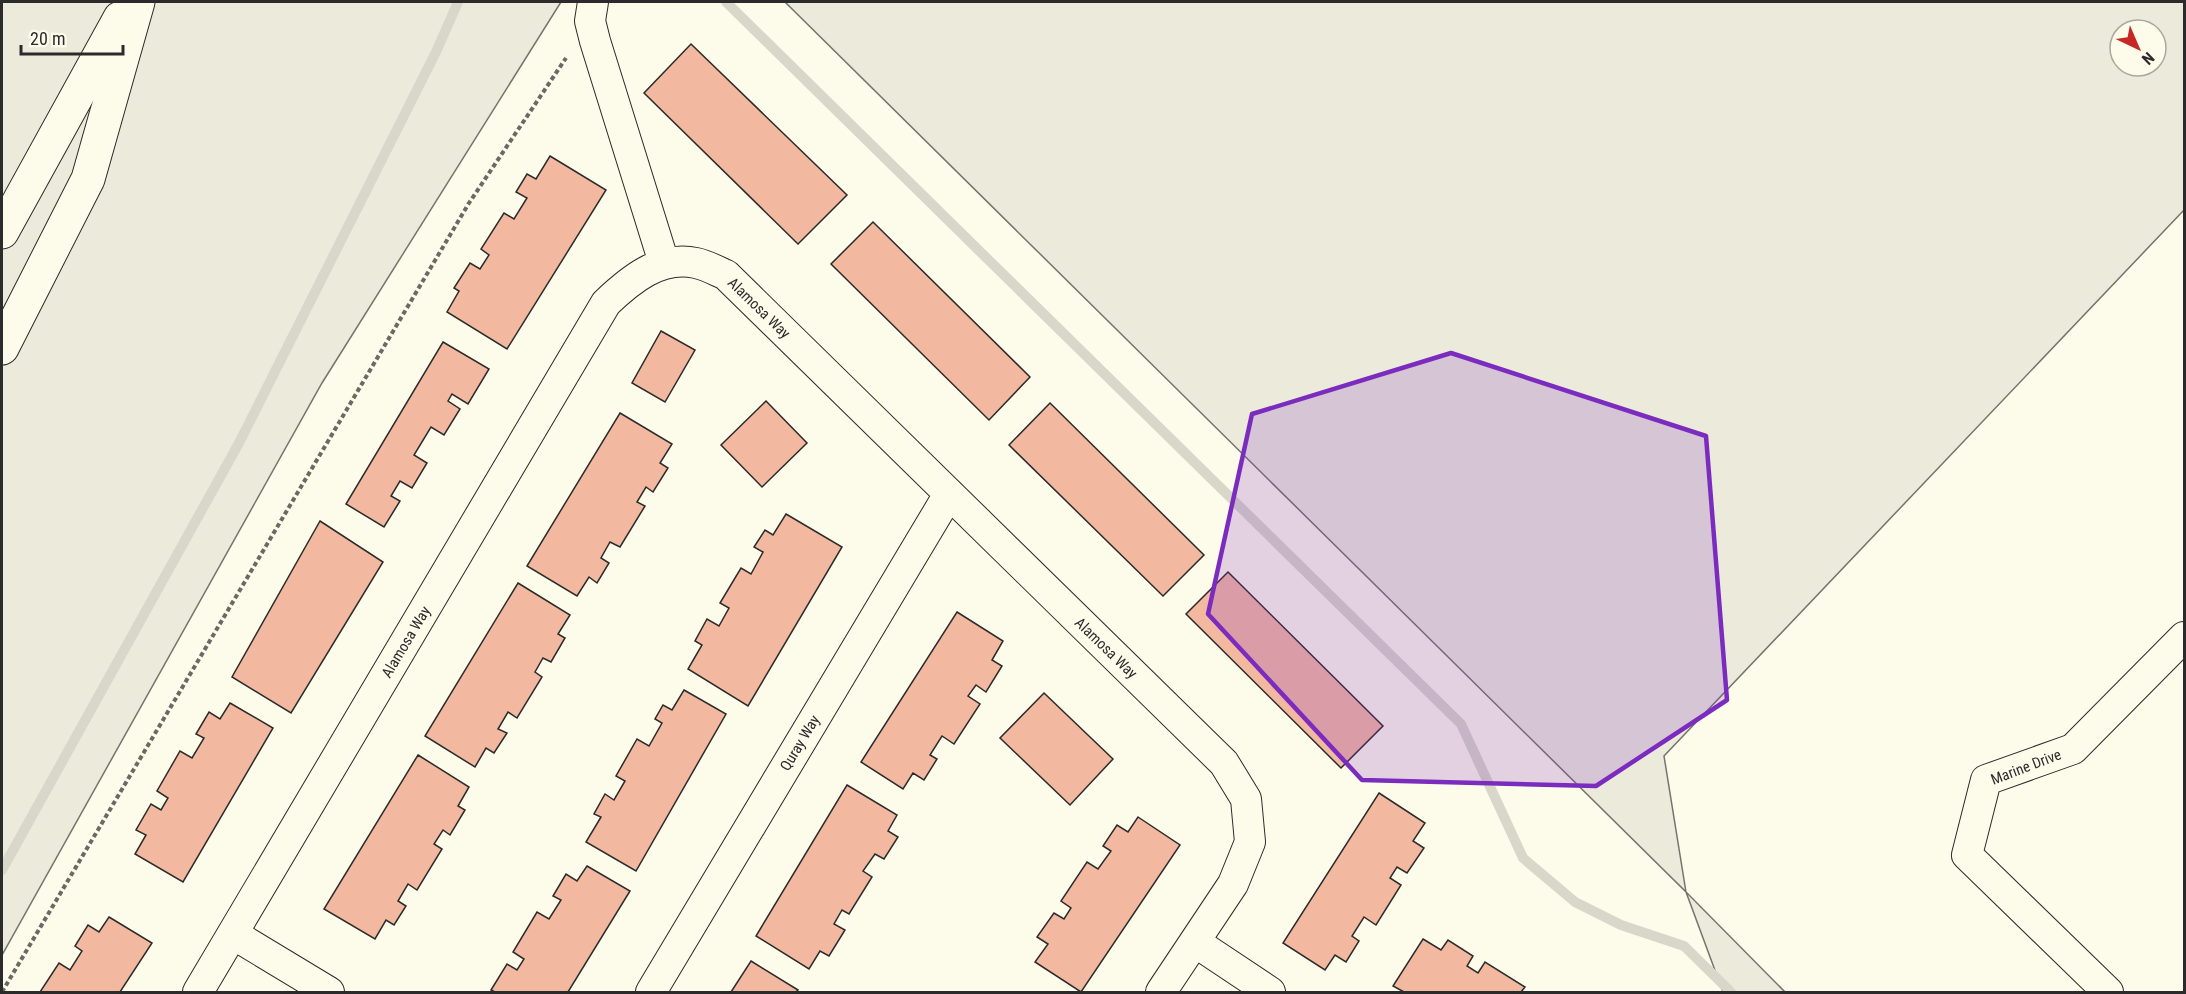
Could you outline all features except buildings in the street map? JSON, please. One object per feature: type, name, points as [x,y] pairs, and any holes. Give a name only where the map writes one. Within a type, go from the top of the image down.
[{"type":"highway","points":[[2,232],[129,2]]},
{"type":"highway","points":[[2,348],[88,179],[138,2]]},
{"type":"street","points":[[592,11],[663,263]]},
{"type":"street","name":"Alamosa Way","points":[[198,993],[606,303],[631,279],[663,263],[695,262],[726,275],[1224,763],[1246,799],[1250,842],[1233,884],[1161,993]]},
{"type":"street","name":"Quray Way","points":[[651,993],[949,494]]},
{"type":"street","name":"Marine Drive","points":[[2108,993],[1966,855],[1986,780],[2073,749],[2184,637]]},
{"type":"street","points":[[233,934],[329,993]]},
{"type":"street","points":[[1195,942],[1270,993]]},
{"type":"path","points":[[2,993],[469,203],[592,11]]},
{"type":"highlighted area","points":[[1451,353],[1706,436],[1727,700],[1596,786],[1362,780],[1208,614],[1252,414]]},
{"type":"shaded area","points":[[2,2],[561,2],[322,383],[2,955]]},
{"type":"shaded area","points":[[785,2],[2184,2],[2184,210],[1664,756],[1686,892]]},
{"type":"shaded area","points":[[1686,892],[1785,992],[1723,992]]},
{"type":"waterway","points":[[2,870],[239,443],[436,52],[458,2]]},
{"type":"waterway","points":[[726,2],[1461,724],[1523,858],[1575,902],[1621,925],[1684,946],[1731,992]]}]
